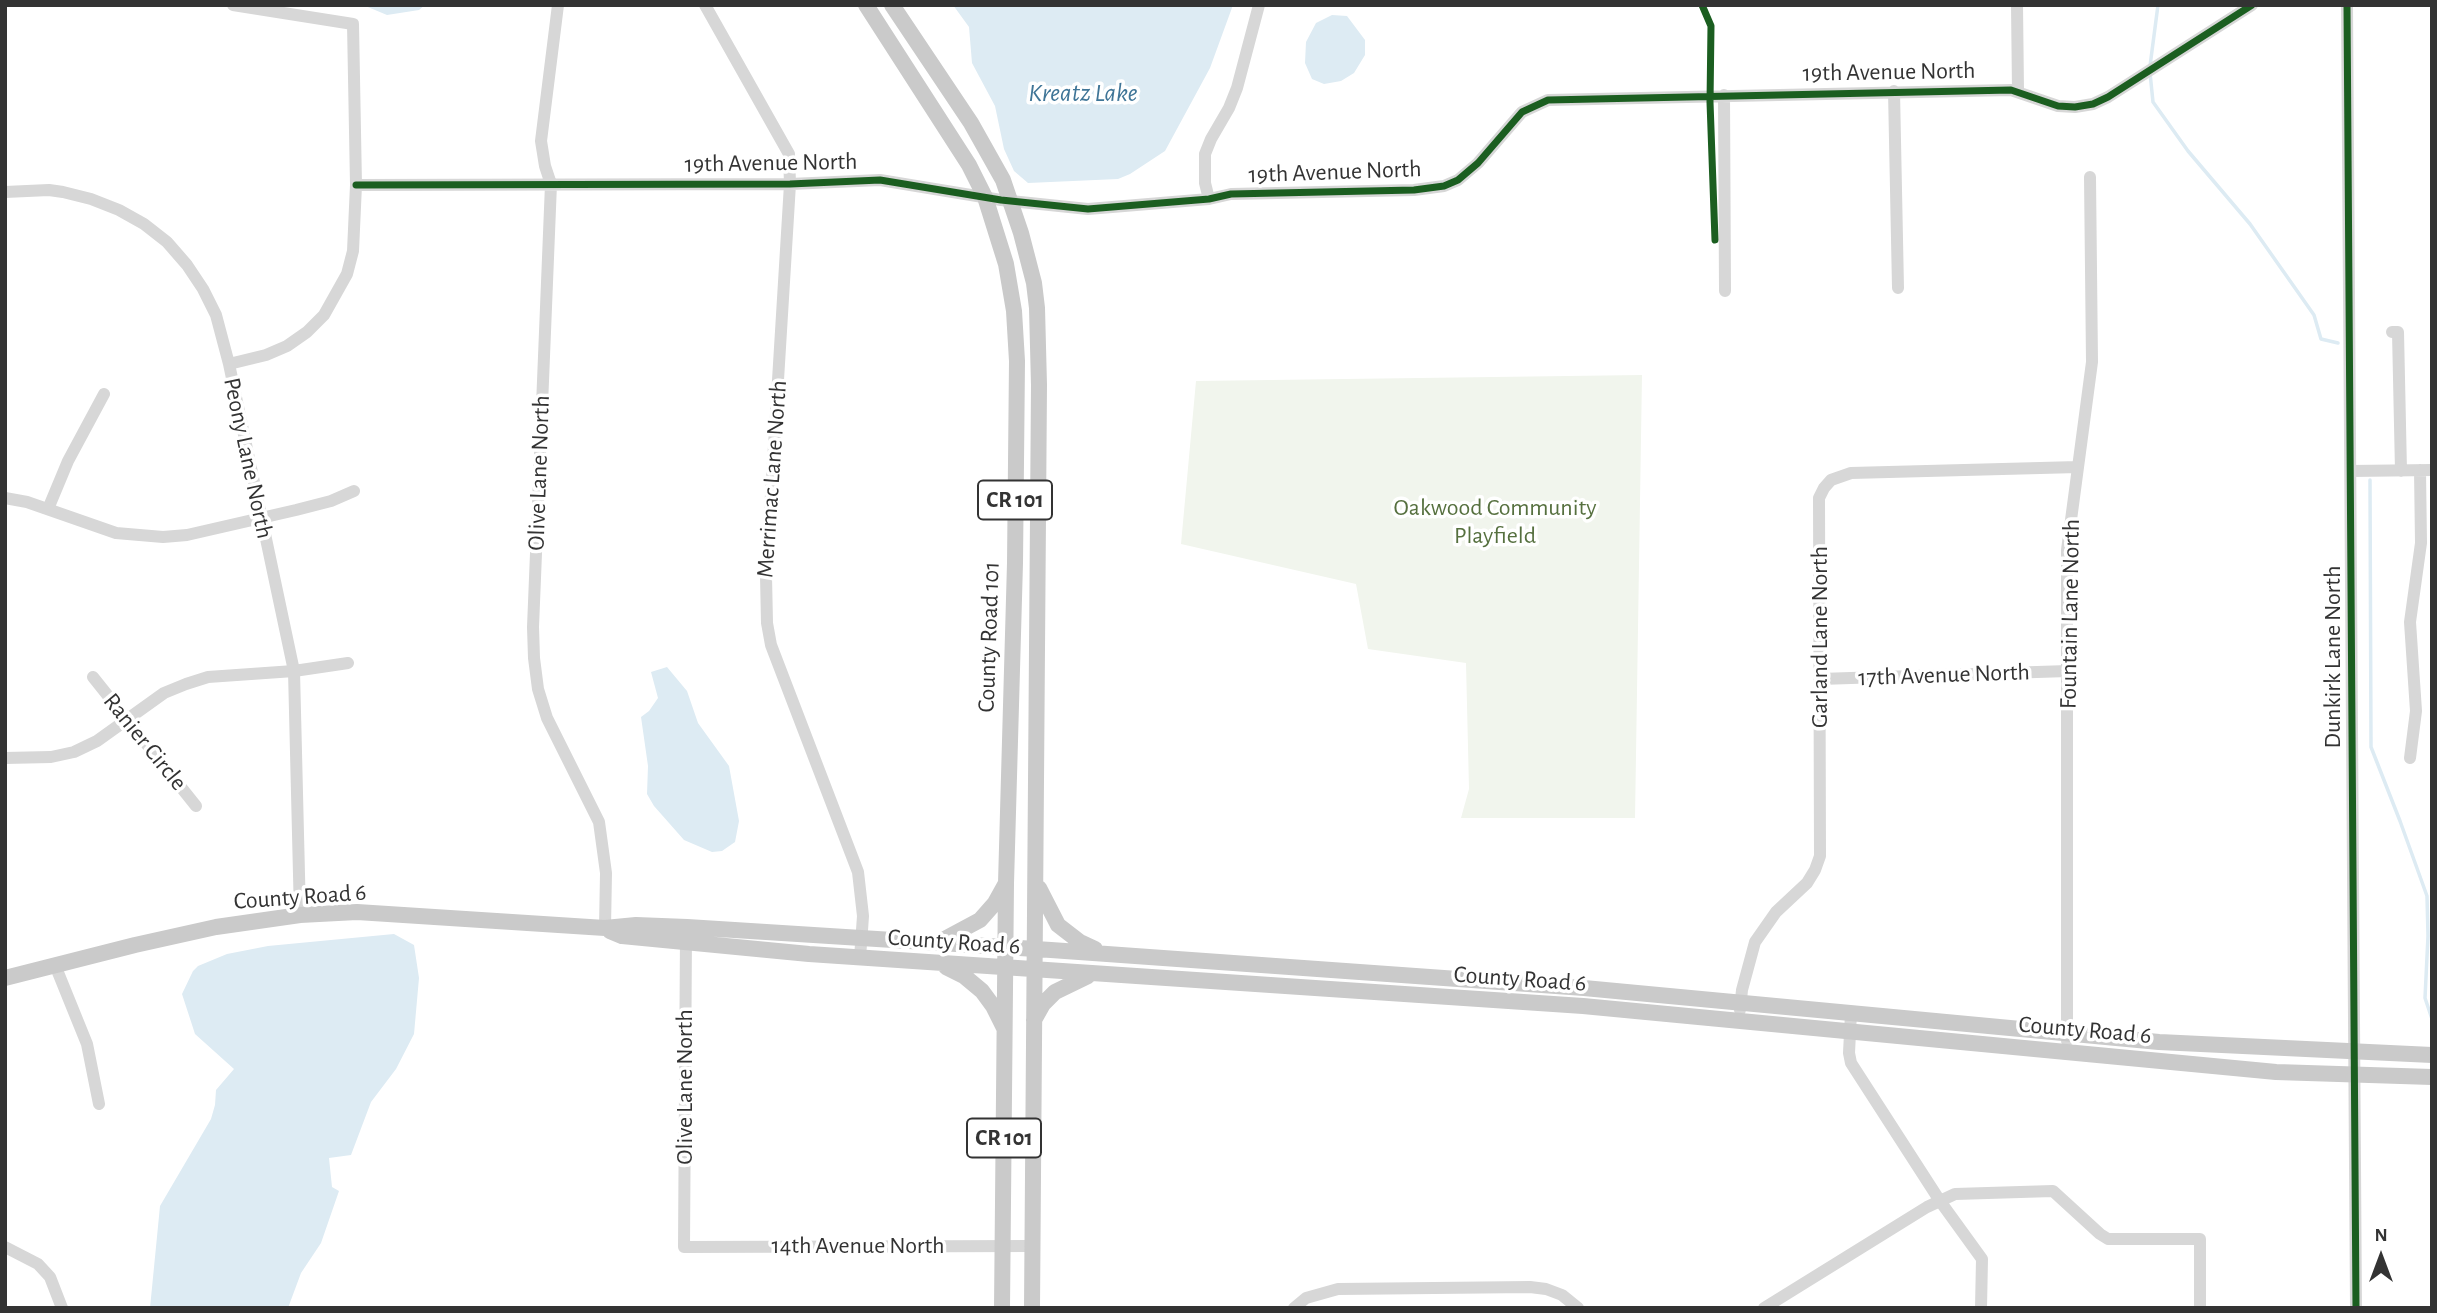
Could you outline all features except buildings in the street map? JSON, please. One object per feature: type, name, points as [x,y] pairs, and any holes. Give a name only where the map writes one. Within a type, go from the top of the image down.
[{"type":"main road","name":"County Road 101","points":[[866,5],[969,165],[985,197],[1006,264],[1012,299],[1017,361],[1015,563],[1006,883],[1002,1308]]},
{"type":"main road","name":"County Road 101","points":[[892,5],[992,158],[1021,233],[1034,283],[1039,335],[1032,1308]]},
{"type":"main road","points":[[1036,880],[1058,925],[1080,942],[1104,953]]},
{"type":"main road","points":[[937,943],[980,920],[995,903],[1006,883]]},
{"type":"main road","name":"County Road 6","points":[[5,978],[216,927],[300,915],[367,913],[605,928],[636,925],[687,927],[1034,948],[1584,988],[2208,1046],[2432,1055]]},
{"type":"main road","name":"County Road 6","points":[[605,928],[622,936],[685,944],[941,965],[1583,1006],[2276,1072],[2432,1077]]},
{"type":"main road","points":[[941,965],[964,976],[982,991],[1006,1031]]},
{"type":"main road","points":[[1034,1021],[1043,1004],[1055,992],[1093,974]]},
{"type":"street","name":"Peony Lane North","points":[[233,5],[353,24],[356,185],[353,251],[347,274],[324,315],[307,332],[287,346],[229,365],[294,671],[300,915]]},
{"type":"street","name":"Olive Lane North","points":[[558,5],[541,141],[551,184],[534,658],[538,689],[547,718],[599,822],[606,873],[605,928]]},
{"type":"street","name":"Merrimac Lane North","points":[[705,5],[789,154],[790,184],[765,576],[766,622],[779,667],[858,872],[863,916],[860,958]]},
{"type":"street","points":[[1209,199],[1205,183],[1205,153],[1237,88],[1259,5]]},
{"type":"street","points":[[2017,5],[2018,91]]},
{"type":"street","name":"19th Avenue North","points":[[356,185],[790,184],[880,180],[1009,201],[1088,209],[1209,199],[1231,194],[1414,190],[1444,186],[1471,171],[1522,112],[1548,100],[1894,91],[2018,91],[2058,106],[2093,104],[2252,5]]},
{"type":"street","name":"Dunkirk Lane North","points":[[2347,5],[2356,1308]]},
{"type":"street","points":[[1894,91],[1898,288]]},
{"type":"street","points":[[1724,95],[1726,291]]},
{"type":"street","name":"Fountain Lane North","points":[[2066,1051],[2067,550],[2092,362],[2090,177]]},
{"type":"street","points":[[5,192],[49,190],[91,199],[119,210],[167,242],[204,289],[216,315],[229,365]]},
{"type":"street","points":[[2392,332],[2398,332],[2401,471]]},
{"type":"street","points":[[48,509],[68,461],[104,394]]},
{"type":"street","name":"Garland Lane North","points":[[1740,1021],[1742,990],[1755,942],[1776,912],[1807,883],[1820,856],[1819,498],[1831,480],[1851,473],[2078,467]]},
{"type":"street","points":[[2351,471],[2426,470],[2421,543],[2410,622],[2416,711],[2410,758]]},
{"type":"street","points":[[5,498],[27,502],[116,533],[163,537],[260,519],[354,491]]},
{"type":"street","points":[[5,758],[51,757],[74,752],[97,741],[164,693],[208,677],[294,671],[348,663]]},
{"type":"street","name":"17th Avenue North","points":[[1820,679],[2068,671]]},
{"type":"street","name":"Ranier Circle","points":[[93,677],[196,806]]},
{"type":"street","name":"Olive Lane North","points":[[684,1247],[687,927]]},
{"type":"street","points":[[55,965],[87,1044],[99,1104]]},
{"type":"street","points":[[1851,1013],[1851,1063],[1940,1201],[1982,1259],[1981,1308]]},
{"type":"street","points":[[1763,1308],[1955,1194],[2053,1191],[2108,1239],[2200,1239],[2200,1308]]},
{"type":"street","name":"14th Avenue North","points":[[684,1247],[1032,1246]]},
{"type":"street","points":[[5,1247],[38,1264],[50,1277],[62,1308]]},
{"type":"street","points":[[1294,1308],[1306,1298],[1338,1289],[1530,1287],[1546,1289],[1562,1296],[1578,1308]]},
{"type":"green space","name":"Oakwood Community Playfield","points":[[1642,375],[1635,818],[1461,818],[1469,789],[1466,663],[1368,649],[1356,584],[1181,544],[1196,381]]},
{"type":"water","points":[[363,5],[425,5],[419,10],[387,15]]},
{"type":"water","name":"Kreatz Lake","points":[[953,5],[1233,5],[1210,68],[1165,151],[1118,179],[1028,183],[1014,171],[1004,149],[995,106],[972,63],[969,27]]},
{"type":"water","points":[[1332,15],[1347,16],[1365,40],[1365,55],[1354,73],[1341,81],[1324,84],[1312,79],[1305,63],[1306,42],[1316,23]]},
{"type":"water","points":[[667,667],[687,691],[698,723],[729,766],[739,821],[735,842],[722,851],[712,852],[684,840],[647,794],[648,766],[641,717],[658,698],[651,672]]},
{"type":"water","points":[[394,934],[414,945],[419,978],[414,1034],[396,1069],[371,1102],[351,1155],[329,1158],[332,1187],[339,1191],[321,1243],[301,1273],[288,1308],[150,1308],[160,1206],[211,1119],[216,1090],[234,1069],[195,1034],[182,994],[193,971],[198,966],[227,954],[268,946]]},
{"type":"waterway","points":[[2150,66],[2158,5]]},
{"type":"waterway","points":[[2150,73],[2153,102],[2188,151],[2250,224],[2314,315],[2321,339],[2338,343]]},
{"type":"waterway","points":[[2370,480],[2371,747],[2427,896],[2425,998],[2432,1019]]},
{"type":"cycle path","points":[[1702,5],[1711,26],[1710,102],[1715,240]]},
{"type":"cycle path","points":[[356,185],[790,184],[880,180],[1001,200],[1088,209],[1209,199],[1231,194],[1414,190],[1444,186],[1458,180],[1478,163],[1522,112],[1548,100],[2011,90],[2058,106],[2093,104],[2252,5]]},
{"type":"cycle path","points":[[2347,5],[2356,1308]]}]
